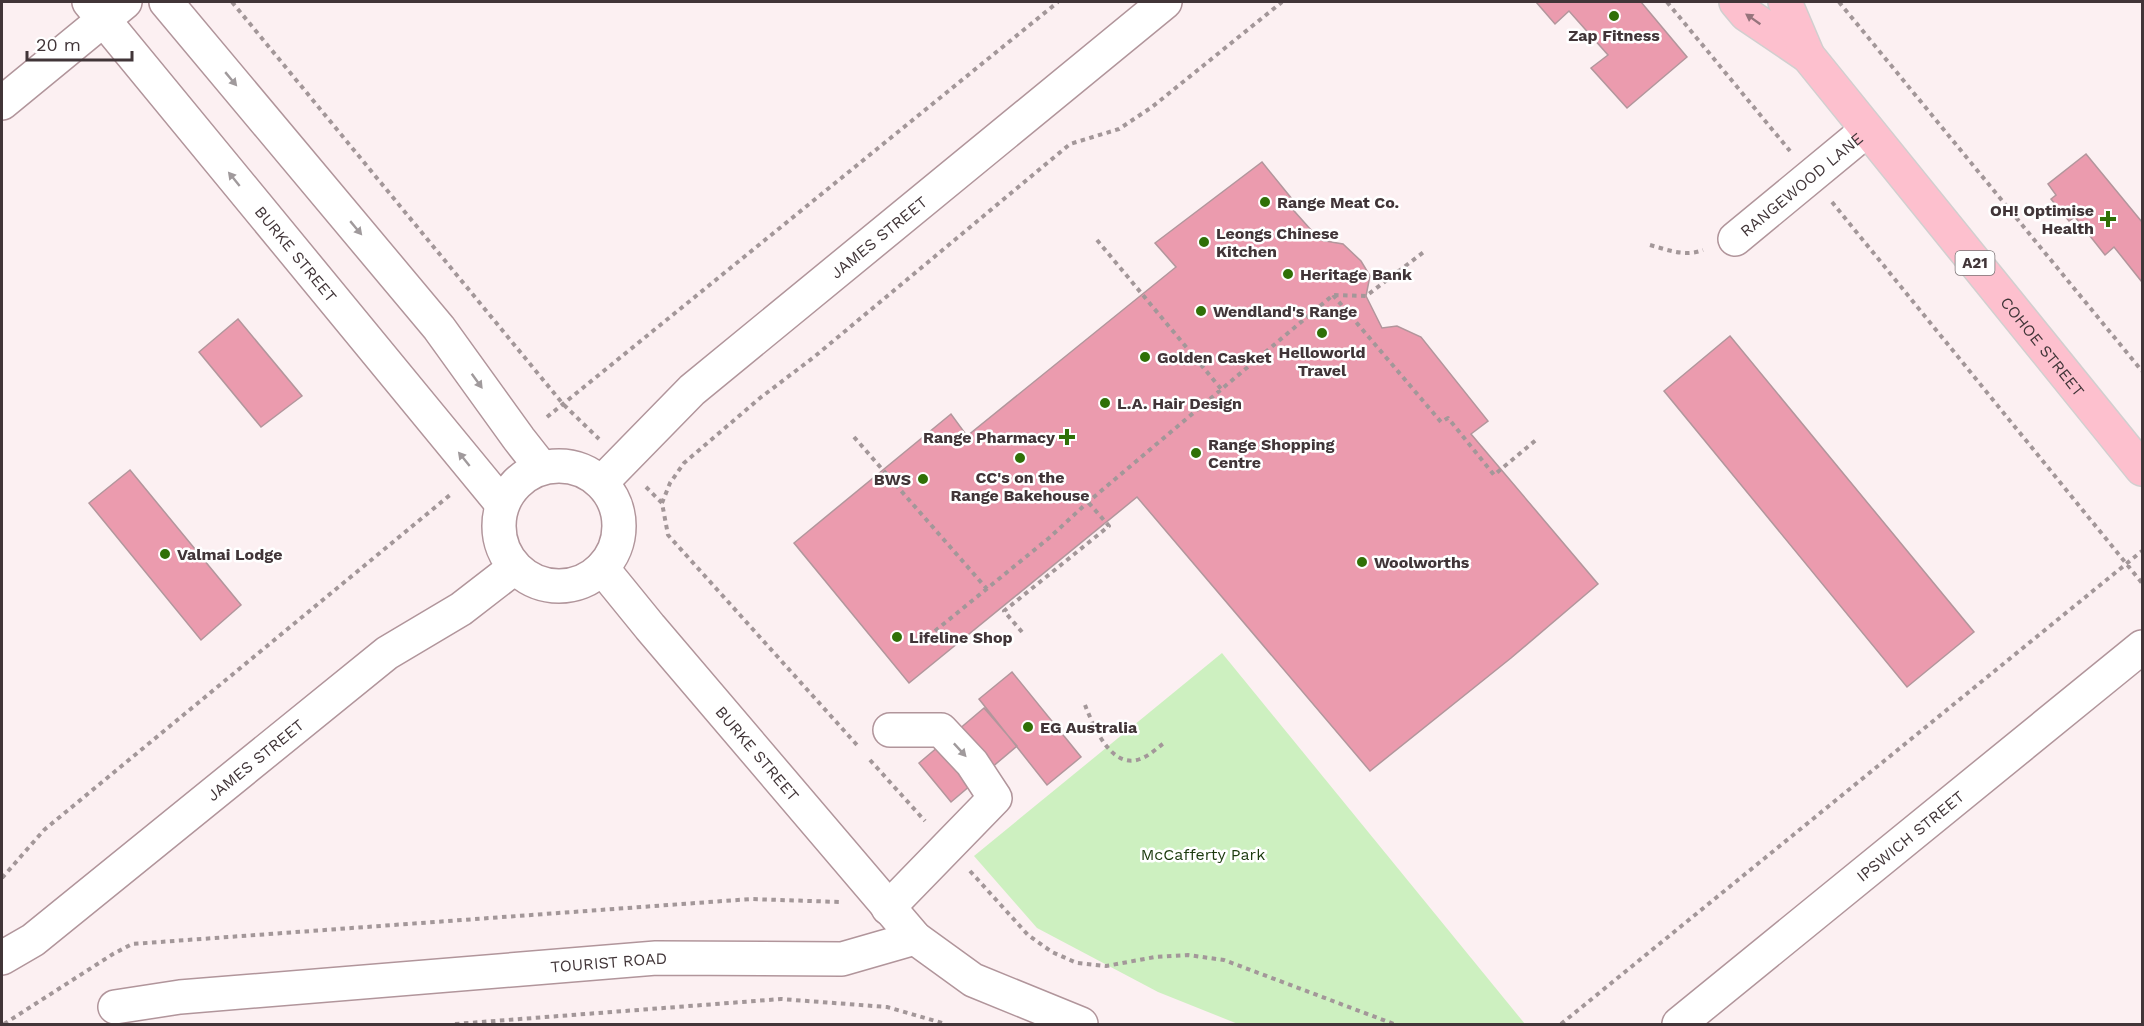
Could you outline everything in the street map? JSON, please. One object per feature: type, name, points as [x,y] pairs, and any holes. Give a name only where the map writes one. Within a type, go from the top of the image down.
[{"type":"highway","name":"COHOE STREET","points":[[1736,2],[1746,14],[1808,56]]},
{"type":"highway","name":"COHOE STREET","points":[[1785,2],[1808,56],[2142,469]]},
{"type":"street","points":[[166,2],[439,328],[541,467]]},
{"type":"street","name":"JAMES STREET","points":[[602,482],[692,390],[1165,2]]},
{"type":"street","points":[[2,103],[106,7]]},
{"type":"street","name":"BURKE STREET","points":[[106,7],[502,504]]},
{"type":"street","name":"RANGEWOOD LANE","points":[[1735,239],[1867,130]]},
{"type":"street","points":[[558,465],[588,472],[602,482],[613,497],[618,515],[619,534],[614,552],[602,568],[586,580],[567,586],[547,585],[528,579],[514,568],[504,552],[499,537],[498,520],[502,504],[511,488],[525,475],[541,467],[558,465]]},
{"type":"street","name":"JAMES STREET","points":[[2,958],[33,940],[387,653],[461,609],[514,568]]},
{"type":"street","name":"BURKE STREET","points":[[602,568],[915,938]]},
{"type":"street","name":"IPSWICH STREET","points":[[1679,1024],[2142,647]]},
{"type":"street","points":[[888,908],[995,798],[972,763],[941,730],[890,730]]},
{"type":"street","points":[[915,938],[973,980],[1082,1024]]},
{"type":"street","name":"TOURIST ROAD","points":[[115,1007],[180,997],[656,958],[842,960],[915,938]]},
{"type":"path","points":[[232,2],[563,404]]},
{"type":"path","points":[[519,439],[1058,2]]},
{"type":"path","points":[[662,503],[670,483],[684,463],[760,398],[814,357],[1071,144],[1119,129],[1152,107],[1282,2]]},
{"type":"path","points":[[1667,2],[1796,159]]},
{"type":"path","points":[[1839,2],[2142,371]]},
{"type":"path","points":[[1826,195],[2142,583]]},
{"type":"path","points":[[1650,245],[1679,253],[1695,253],[1735,239]]},
{"type":"path","points":[[1097,240],[1222,390]]},
{"type":"path","points":[[935,631],[1049,538],[1088,502],[1333,295],[1366,296],[1425,251]]},
{"type":"path","points":[[1333,295],[1440,423],[1448,418],[1494,475],[1536,440]]},
{"type":"path","points":[[854,436],[987,589]]},
{"type":"path","points":[[2,878],[44,830],[476,474]]},
{"type":"path","points":[[1022,633],[1004,611],[1109,526],[1088,502]]},
{"type":"path","points":[[1561,1024],[2142,551]]},
{"type":"path","points":[[1085,705],[1097,735],[1115,755],[1123,759],[1140,759],[1164,743]]},
{"type":"path","points":[[4,1024],[132,944],[751,899],[841,902]]},
{"type":"path","points":[[455,1024],[781,999],[887,1007],[946,1024]]},
{"type":"green space","name":"McCafferty Park","points":[[1222,653],[1525,1024],[1238,1024],[1158,992],[1037,928],[974,856]]},
{"type":"building","points":[[1536,2],[1641,2],[1687,57],[1627,108],[1591,68],[1608,55],[1569,11],[1555,24]]},
{"type":"building","name":"OH! Optimise Health","points":[[2086,154],[2142,222],[2142,282],[2114,247],[2105,255],[2075,217],[2069,221],[2051,199],[2056,195],[2048,184]]},
{"type":"building","name":"Range Shopping Centre","points":[[1262,162],[1292,199],[1287,203],[1320,240],[1343,244],[1361,261],[1370,276],[1366,296],[1382,328],[1397,326],[1421,337],[1488,421],[1471,434],[1598,584],[1511,658],[1370,771],[1137,497],[909,683],[794,543],[951,414],[967,436],[1176,267],[1155,243]]},
{"type":"building","points":[[238,319],[302,396],[261,427],[199,352]]},
{"type":"building","points":[[1730,336],[1974,632],[1907,687],[1664,391]]},
{"type":"building","name":"Valmai Lodge","points":[[130,470],[241,605],[201,640],[89,503]]},
{"type":"building","name":"EG Australia","points":[[1012,672],[1081,757],[1047,785],[979,699]]},
{"type":"building","points":[[984,708],[1017,746],[951,802],[919,763]]},
{"type":"place","name":"Zap Fitness","points":[[1614,16]]},
{"type":"place","name":"Range Meat Co.","points":[[1265,202]]},
{"type":"place","name":"OH! Optimise Health","points":[[2108,219]]},
{"type":"place","name":"Leongs Chinese Kitchen","points":[[1204,242]]},
{"type":"place","name":"Heritage Bank","points":[[1288,274]]},
{"type":"place","name":"Wendland's Range","points":[[1201,311]]},
{"type":"place","name":"Helloworld Travel","points":[[1322,333]]},
{"type":"place","name":"Golden Casket","points":[[1145,357]]},
{"type":"place","name":"L.A. Hair Design","points":[[1105,403]]},
{"type":"place","name":"Range Pharmacy","points":[[1067,437]]},
{"type":"place","name":"Range Shopping Centre","points":[[1196,453]]},
{"type":"place","name":"CC's on the Range Bakehouse","points":[[1020,458]]},
{"type":"place","name":"BWS","points":[[923,479]]},
{"type":"place","name":"Valmai Lodge","points":[[165,554]]},
{"type":"place","name":"Woolworths","points":[[1362,562]]},
{"type":"place","name":"Lifeline Shop","points":[[897,637]]},
{"type":"place","name":"EG Australia","points":[[1028,727]]}]
